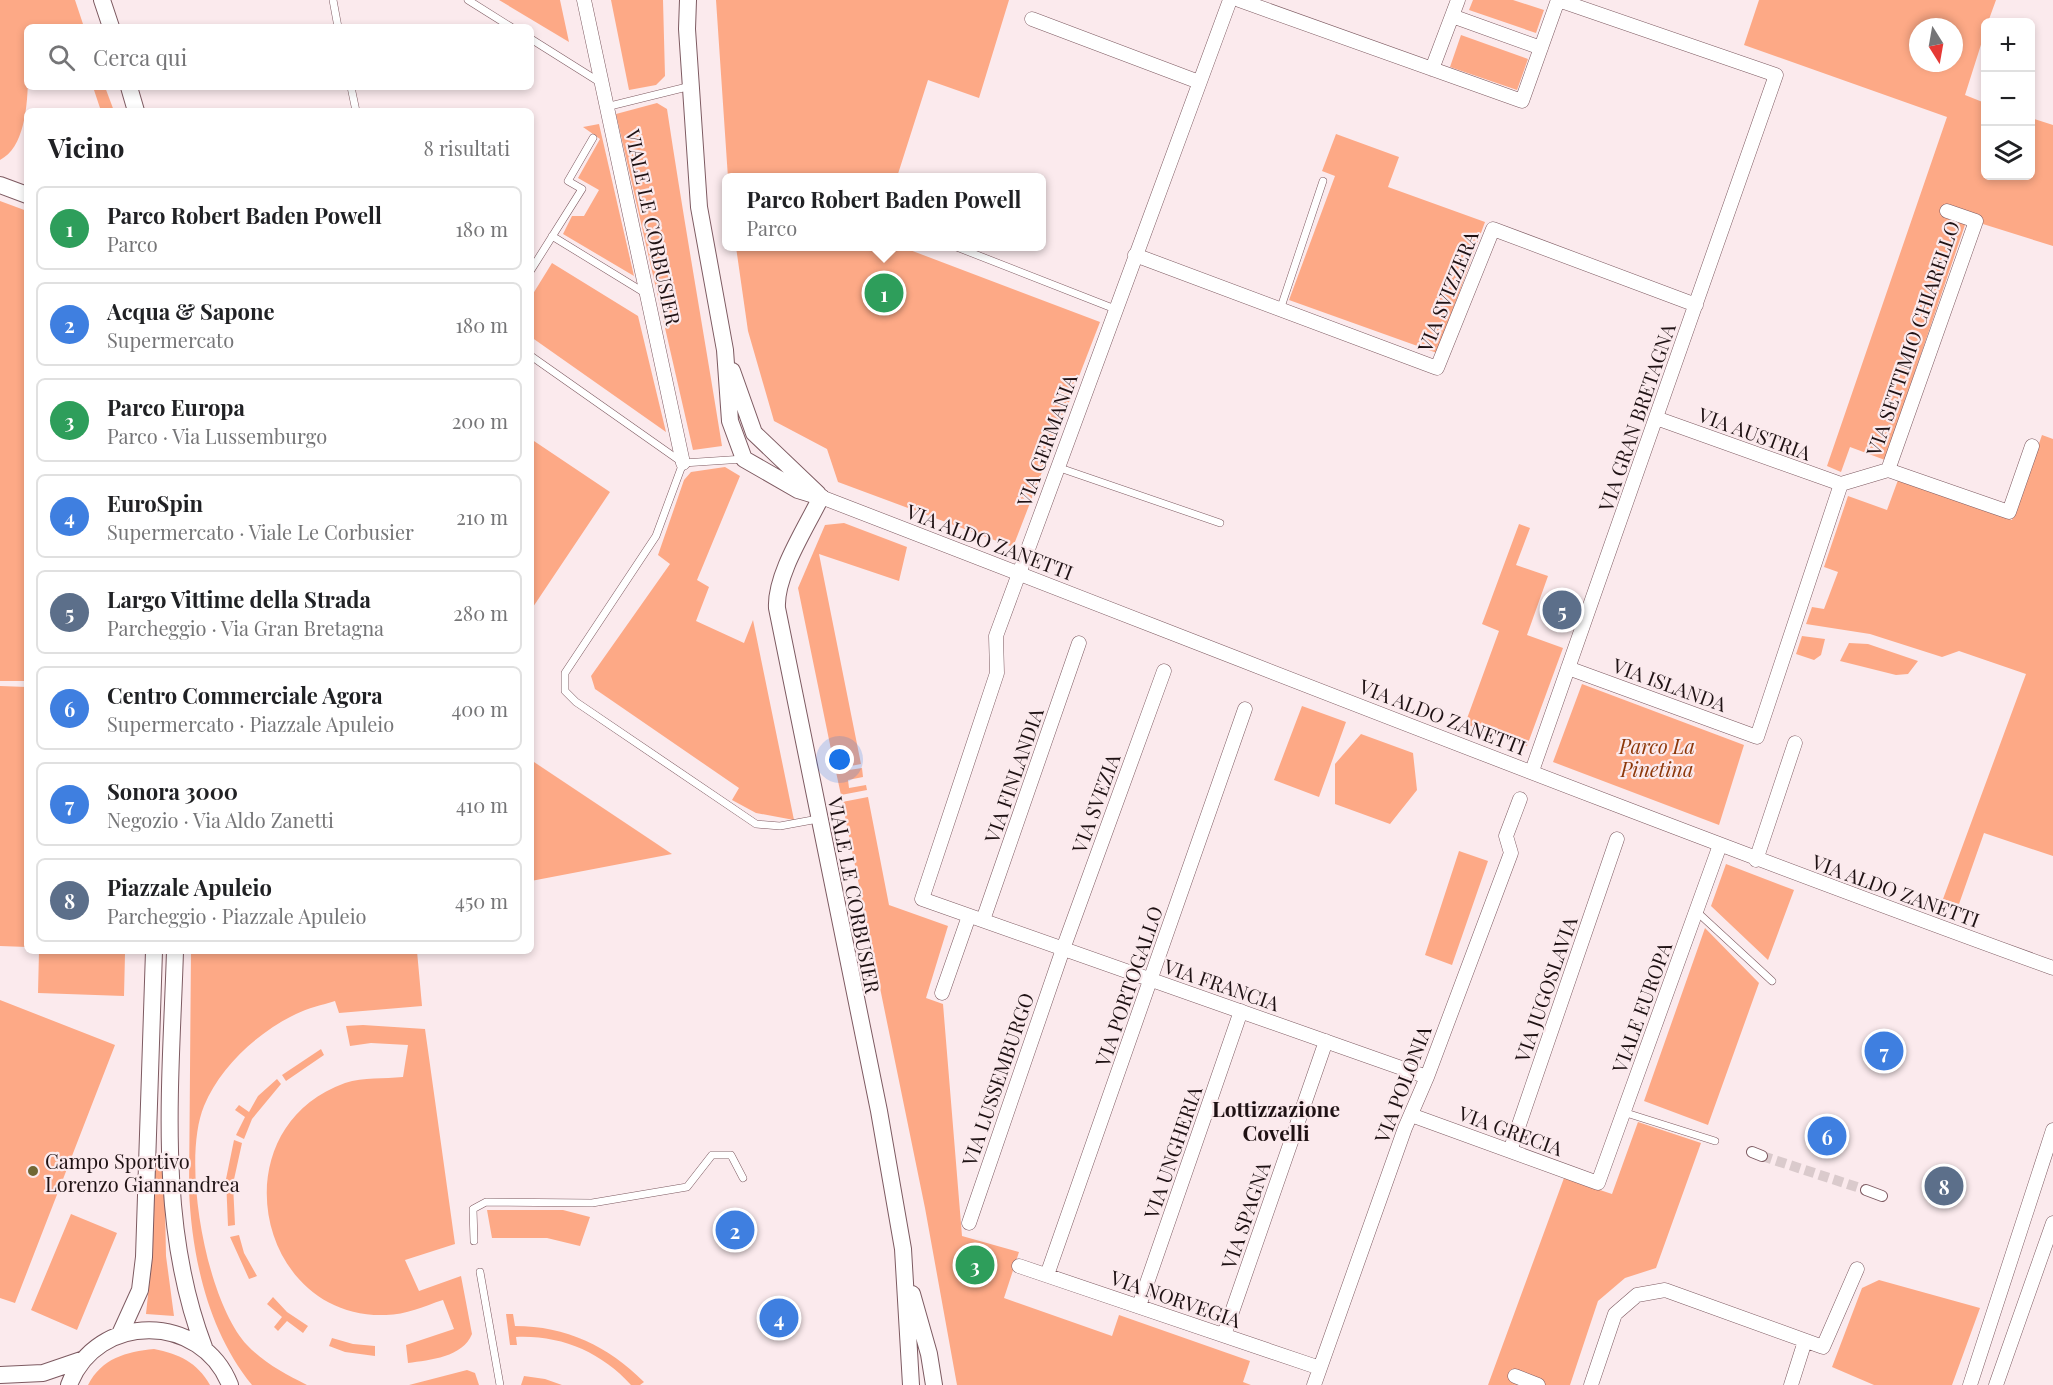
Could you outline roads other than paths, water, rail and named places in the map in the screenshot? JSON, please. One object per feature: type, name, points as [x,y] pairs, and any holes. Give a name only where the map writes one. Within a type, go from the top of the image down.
[{"type":"street","points":[[102,0],[110,24]]},
{"type":"street","name":"VIALE LE CORBUSIER","points":[[584,0],[683,463]]},
{"type":"street","points":[[688,0],[699,207],[725,350],[730,421],[744,459],[798,490],[820,497]]},
{"type":"street","name":"VIA GERMANIA","points":[[922,899],[997,674],[996,636],[1230,0]]},
{"type":"street","points":[[1239,0],[1522,101],[1558,0]]},
{"type":"street","points":[[1432,69],[1458,0]]},
{"type":"street","name":"VIA GRAN BRETAGNA","points":[[1532,771],[1776,75],[1558,0]]},
{"type":"street","points":[[1452,16],[1541,48]]},
{"type":"street","points":[[1032,19],[1199,82]]},
{"type":"street","points":[[130,90],[135,108]]},
{"type":"street","points":[[0,185],[24,194]]},
{"type":"street","name":"VIA SETTIMIO CHIARELLO","points":[[1841,484],[1888,470],[1976,221],[1947,212]]},
{"type":"street","name":"VIA SVIZZERA","points":[[1135,255],[1437,368],[1493,229],[1696,305]]},
{"type":"street","points":[[725,350],[754,433],[820,497]]},
{"type":"street","name":"VIA AUSTRIA","points":[[1656,418],[1841,484]]},
{"type":"street","points":[[1888,470],[2009,512],[2032,446]]},
{"type":"street","name":"VIA ISLANDA","points":[[1568,668],[1758,737],[1841,484]]},
{"type":"street","name":"VIALE LE CORBUSIER","points":[[820,497],[782,579],[776,598],[818,819],[879,1111],[906,1273],[929,1354],[934,1385]]},
{"type":"street","name":"VIA ALDO ZANETTI","points":[[820,497],[1532,771],[1756,860],[2053,968]]},
{"type":"street","name":"VIA FINLANDIA","points":[[983,921],[1079,642]]},
{"type":"street","name":"VIA SVEZIA","points":[[1063,949],[1164,671]]},
{"type":"street","name":"VIA PORTOGALLO","points":[[1047,1275],[1245,710]]},
{"type":"street","points":[[1756,860],[1795,743]]},
{"type":"street","name":"VIA POLONIA","points":[[1314,1385],[1411,1115],[1511,853],[1506,836],[1520,799]]},
{"type":"street","name":"VIA JUGOSLAVIA","points":[[1510,1151],[1617,839]]},
{"type":"street","name":"VIALE EUROPA","points":[[1598,1182],[1720,845]]},
{"type":"street","name":"VIA FRANCIA","points":[[922,899],[1427,1077]]},
{"type":"street","points":[[942,993],[969,916]]},
{"type":"street","name":"VIA LUSSEMBURGO","points":[[969,1223],[1063,949]]},
{"type":"street","points":[[120,1334],[140,1290],[144,1257],[154,954]]},
{"type":"street","points":[[175,954],[171,1075],[172,1202],[188,1299],[204,1347]]},
{"type":"street","name":"VIA UNGHERIA","points":[[1139,1306],[1241,1011]]},
{"type":"street","name":"VIA SPAGNA","points":[[1224,1335],[1326,1041]]},
{"type":"street","name":"VIA GRECIA","points":[[1411,1115],[1598,1182]]},
{"type":"street","points":[[1970,1385],[2053,1130]]},
{"type":"street","points":[[1866,1190],[1882,1196]]},
{"type":"street","points":[[1996,1385],[2053,1223]]},
{"type":"street","name":"VIA NORVEGIA","points":[[1019,1266],[1320,1368]]},
{"type":"street","points":[[1591,1385],[1616,1314],[1636,1295],[1665,1290],[1823,1347],[1857,1269]]},
{"type":"street","name":"VIALE LE CORBUSIER","points":[[906,1273],[911,1385]]},
{"type":"street","points":[[0,1375],[44,1373],[84,1359],[108,1340],[120,1334],[152,1329],[174,1332],[204,1347],[216,1359],[230,1385]]},
{"type":"street","points":[[1791,1385],[1805,1341]]},
{"type":"street","points":[[69,1385],[84,1359]]},
{"type":"street","points":[[1515,1376],[1538,1385]]},
{"type":"lane","points":[[333,0],[337,24]]},
{"type":"lane","points":[[468,0],[506,24]]},
{"type":"lane","points":[[534,41],[602,83]]},
{"type":"lane","points":[[606,107],[691,86]]},
{"type":"lane","points":[[352,90],[355,108]]},
{"type":"lane","points":[[534,265],[582,189],[568,181],[593,138]]},
{"type":"lane","points":[[1280,310],[1323,181]]},
{"type":"lane","points":[[552,236],[647,294]]},
{"type":"lane","points":[[967,251],[1115,309]]},
{"type":"lane","points":[[534,358],[683,463],[744,459]]},
{"type":"lane","points":[[683,463],[656,536],[565,674],[566,691],[576,702],[756,824],[780,826],[818,819]]},
{"type":"lane","points":[[1058,467],[1220,523]]},
{"type":"lane","points":[[1696,911],[1773,981]]},
{"type":"lane","points":[[1623,1112],[1715,1141]]},
{"type":"lane","points":[[474,1241],[473,1209],[486,1202],[592,1203],[687,1186],[712,1155],[731,1155],[743,1178]]},
{"type":"lane","points":[[480,1272],[500,1385]]},
{"type":"tunnel","points":[[1762,1156],[1866,1190]]},
{"type":"place","name":"Parco Robert Baden Powell","points":[[884,293]]},
{"type":"place","name":"Largo Vittime della Strada","points":[[1562,610]]},
{"type":"place","name":"Sonora 3000","points":[[1884,1051]]},
{"type":"place","name":"Centro Commerciale Agora","points":[[1827,1136]]},
{"type":"place","name":"Campo Sportivo Lorenzo Giannandrea","points":[[33,1171]]},
{"type":"place","name":"Piazzale Apuleio","points":[[1944,1186]]},
{"type":"place","name":"Acqua & Sapone","points":[[735,1230]]},
{"type":"place","name":"Parco Europa","points":[[975,1265]]},
{"type":"place","name":"EuroSpin","points":[[779,1318]]},
{"type":"district","name":"Lottizzazione Covelli","points":[[1276,1120]]},
{"type":"park label","name":"Parco La Pinetina","points":[[1657,756]]}]
